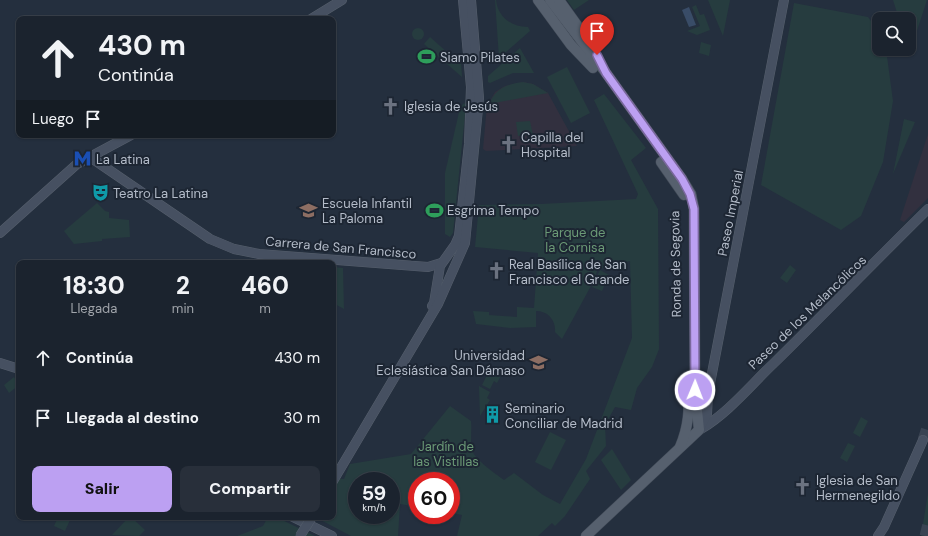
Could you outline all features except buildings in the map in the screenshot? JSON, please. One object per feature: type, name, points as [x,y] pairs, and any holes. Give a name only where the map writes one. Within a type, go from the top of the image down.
[{"type":"main road","points":[[316,16],[342,0]]},
{"type":"main road","points":[[436,304],[441,265],[455,245],[459,236],[469,144],[471,87],[463,0]]},
{"type":"main road","points":[[336,473],[452,276],[454,265],[466,237],[478,109],[478,81],[471,0]]},
{"type":"main road","points":[[538,0],[572,45],[594,68]]},
{"type":"main road","name":"Ronda de Segovia","points":[[549,0],[594,68],[685,196],[688,210],[689,417],[687,430],[678,450]]},
{"type":"main road","name":"Ronda de Segovia","points":[[549,0],[606,73],[682,179],[690,194],[694,209],[695,390],[700,430],[586,536]]},
{"type":"main road","points":[[559,0],[597,55],[606,73]]},
{"type":"main road","name":"Paseo Imperial","points":[[700,430],[706,414],[708,396],[784,0]]},
{"type":"main road","points":[[0,233],[70,169],[125,138]]},
{"type":"main road","name":"Carrera de San Francisco","points":[[89,157],[215,242],[234,249],[251,253],[428,267],[441,265]]},
{"type":"main road","name":"Paseo de los Melancólicos","points":[[700,430],[727,408],[861,278],[928,209]]},
{"type":"main road","points":[[0,363],[16,368]]},
{"type":"main road","points":[[689,417],[693,427],[700,430]]},
{"type":"main road","points":[[878,536],[884,527],[923,440]]},
{"type":"main road","points":[[299,520],[332,536]]},
{"type":"main road","points":[[295,536],[304,520]]},
{"type":"main road","points":[[300,536],[310,520]]},
{"type":"shaded area","points":[[523,82],[533,84],[548,93],[577,146],[486,151],[483,149],[487,105],[495,92],[505,86]]},
{"type":"shaded area","points":[[928,134],[928,198],[904,222],[900,220]]},
{"type":"green space","points":[[495,0],[499,11],[506,20],[522,27],[528,27],[530,31],[499,58]]},
{"type":"green space","points":[[567,0],[589,0],[574,10]]},
{"type":"green space","points":[[708,0],[730,0],[723,36]]},
{"type":"green space","points":[[893,0],[927,0],[916,34],[916,12],[897,12]]},
{"type":"green space","points":[[794,3],[868,17],[872,22],[872,56],[887,56],[893,101],[883,162],[861,216],[841,230],[761,185]]},
{"type":"green space","points":[[696,5],[700,15],[704,14],[710,30],[697,35],[687,31],[700,26],[692,7]]},
{"type":"green space","points":[[418,28],[422,30],[424,34],[422,38],[418,40],[414,38],[412,34],[414,30]]},
{"type":"green space","points":[[430,37],[458,62],[461,62],[462,77],[424,44]]},
{"type":"green space","points":[[701,42],[711,45],[709,56],[699,53]]},
{"type":"green space","points":[[520,48],[534,73],[513,73],[490,83],[488,82],[488,76]]},
{"type":"green space","points":[[567,67],[590,113],[571,123],[547,77]]},
{"type":"green space","points":[[523,82],[533,84],[548,93],[489,104],[495,94],[503,88],[512,84]]},
{"type":"green space","points":[[604,94],[646,148],[631,160],[658,209],[659,349],[652,367],[637,388],[631,410],[615,407],[605,425],[606,446],[586,471],[590,479],[565,516],[555,526],[552,523],[538,536],[457,536],[462,515],[460,515],[460,472],[408,472],[408,505],[400,504],[400,472],[348,472],[348,524],[399,524],[398,536],[351,536],[321,520],[336,520],[336,476],[344,479],[350,464],[411,454],[450,406],[471,421],[472,450],[477,458],[491,471],[504,480],[514,473],[543,495],[560,504],[586,459],[632,338],[630,261],[598,269],[592,284],[562,339],[555,332],[553,320],[548,314],[540,311],[536,311],[536,327],[510,328],[476,324],[473,311],[489,312],[489,315],[517,317],[517,307],[534,308],[538,253],[475,247],[479,205],[541,204],[636,199],[638,194],[594,100]]},
{"type":"green space","points":[[464,103],[466,105],[453,233],[450,237],[445,234],[445,173],[460,108]]},
{"type":"green space","points":[[904,119],[915,122],[893,174]]},
{"type":"green space","points":[[530,121],[533,135],[518,136],[516,122]]},
{"type":"green space","points":[[97,203],[105,211],[109,212],[109,218],[129,220],[130,237],[102,239],[102,241],[74,244],[64,231]]},
{"type":"green space","points":[[790,265],[796,270],[787,283],[780,278]]},
{"type":"green space","points":[[336,267],[343,268],[344,309],[336,305]]},
{"type":"green space","points":[[600,270],[609,275],[602,291],[592,287]]},
{"type":"green space","points":[[488,367],[505,368],[497,383],[494,381],[490,389],[482,385],[488,373]]},
{"type":"green space","points":[[14,377],[16,380],[16,387],[9,393],[4,385]]},
{"type":"green space","points":[[479,386],[490,392],[487,398],[490,400],[480,416]]},
{"type":"green space","points":[[861,417],[868,421],[860,437],[853,433]]},
{"type":"green space","points":[[550,432],[566,440],[551,470],[535,462]]},
{"type":"green space","points":[[848,443],[855,446],[847,462],[840,458]]},
{"type":"green space","points":[[612,449],[631,480],[621,490],[601,460]]},
{"type":"green space","points":[[928,493],[928,536],[921,536]]},
{"type":"green space","points":[[57,520],[70,520],[65,531],[54,526]]},
{"type":"green space","points":[[126,520],[134,520],[145,530],[139,536],[112,535]]},
{"type":"green space","points":[[266,520],[282,520],[315,536],[237,536],[263,526]]},
{"type":"water","points":[[689,7],[696,25],[689,27],[682,10]]},
{"type":"tunnel","points":[[923,440],[928,425]]},
{"type":"tunnel","points":[[925,536],[928,524]]},
{"type":"place","name":"Siamo Pilates","points":[[427,57]]},
{"type":"place","name":"Iglesia de Jesús","points":[[391,106]]},
{"type":"place","name":"Capilla del Hospital","points":[[508,144]]},
{"type":"place","name":"La Latina","points":[[83,159]]},
{"type":"place","name":"Teatro La Latina","points":[[100,193]]},
{"type":"place","name":"Escuela Infantil La Paloma","points":[[309,210]]},
{"type":"place","name":"Esgrima Tempo","points":[[434,210]]},
{"type":"place","name":"Real Basílica de San Francisco el Grande","points":[[496,271]]},
{"type":"place","name":"Universidad Eclesiástica San Dámaso","points":[[538,362]]},
{"type":"place","name":"Seminario Conciliar de Madrid","points":[[492,415]]},
{"type":"place","name":"Iglesia de San Hermenegildo","points":[[803,487]]},
{"type":"route","points":[[597,55],[606,73],[682,179],[690,194],[694,209],[695,390]]},
{"type":"park label","name":"Parque de la Cornisa","points":[[575,240]]},
{"type":"park label","name":"Jardín de las Vistillas","points":[[446,454]]}]
